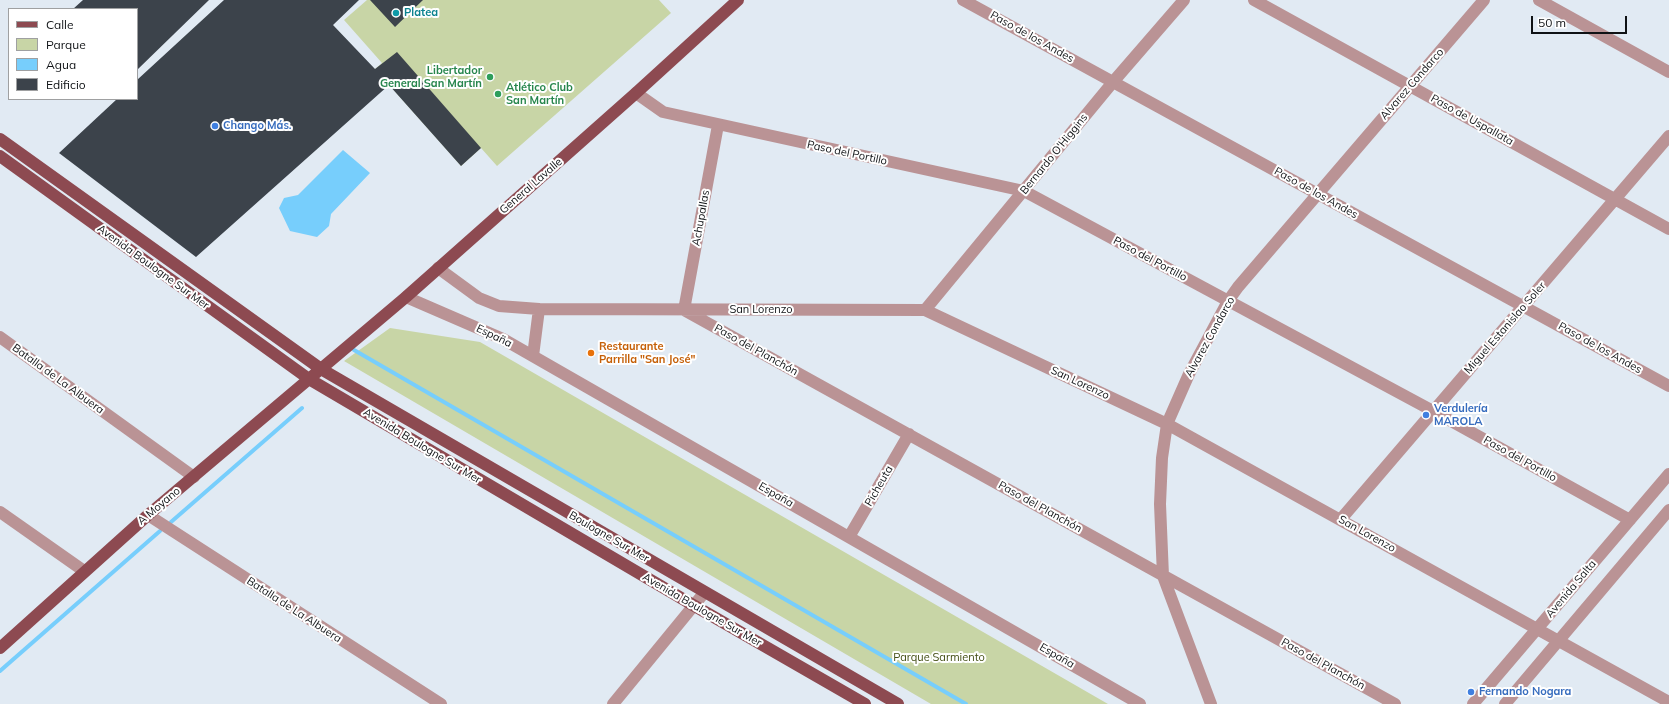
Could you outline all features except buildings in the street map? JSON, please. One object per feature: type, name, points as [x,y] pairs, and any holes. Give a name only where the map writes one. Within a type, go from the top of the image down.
[{"type":"main road","name":"General Lavalle","points":[[321,369],[406,297],[636,93],[738,0]]},
{"type":"main road","name":"Avenida Boulogne Sur Mer","points":[[0,139],[321,369]]},
{"type":"main road","name":"Avenida Boulogne Sur Mer","points":[[0,156],[309,379],[693,605],[865,704]]},
{"type":"main road","name":"A Moyano","points":[[0,648],[148,515],[321,369]]},
{"type":"main road","name":"Boulogne Sur Mer","points":[[321,369],[704,593],[898,704]]},
{"type":"street","name":"Paso de los Andes","points":[[963,0],[1669,386]]},
{"type":"street","name":"Bernardo O'Higgins","points":[[926,310],[1113,82],[1184,0]]},
{"type":"street","name":"Paso de Uspallata","points":[[1254,0],[1669,229]]},
{"type":"street","name":"Alvarez Condarco","points":[[1211,704],[1163,576],[1160,504],[1162,458],[1167,424],[1189,374],[1228,302],[1249,273],[1484,0]]},
{"type":"street","points":[[1539,0],[1669,72]]},
{"type":"street","name":"Paso del Portillo","points":[[636,93],[663,112],[1024,191],[1433,411],[1630,520]]},
{"type":"street","name":"Achupallas","points":[[684,310],[718,125]]},
{"type":"street","name":"Miguel Estanislao Soler","points":[[1341,519],[1669,136]]},
{"type":"street","name":"San Lorenzo","points":[[438,268],[479,298],[499,306],[539,309],[926,310],[1167,424],[1669,702]]},
{"type":"street","name":"España","points":[[406,297],[483,330],[533,356],[1140,704]]},
{"type":"street","points":[[533,356],[539,309]]},
{"type":"street","name":"Paso del Planchón","points":[[684,310],[1395,704]]},
{"type":"street","name":"Batalla de La Albuera","points":[[0,337],[194,476]]},
{"type":"street","name":"Picheuta","points":[[849,537],[909,434]]},
{"type":"street","name":"Avenida Salta","points":[[1473,704],[1669,474]]},
{"type":"street","points":[[1505,704],[1669,510]]},
{"type":"street","points":[[0,512],[84,571]]},
{"type":"street","name":"Batalla de La Albuera","points":[[148,515],[440,704]]},
{"type":"street","points":[[614,704],[704,593]]},
{"type":"green space","name":"Atlético Club San Martín","points":[[367,0],[659,0],[671,13],[497,166],[481,148],[461,166],[375,69],[382,63],[344,20]]},
{"type":"green space","name":"Parque Sarmiento","points":[[390,328],[480,342],[1108,704],[931,704],[344,361]]},
{"type":"water","points":[[343,150],[370,173],[331,214],[329,226],[317,237],[290,231],[279,208],[284,198],[298,195]]},
{"type":"waterway","points":[[354,350],[966,704]]},
{"type":"waterway","points":[[171,522],[302,408]]},
{"type":"waterway","points":[[0,671],[160,531]]},
{"type":"place","name":"Platea","points":[[396,13]]},
{"type":"place","name":"Libertador General San Martín","points":[[490,77]]},
{"type":"place","name":"Atlético Club San Martín","points":[[498,94]]},
{"type":"place","name":"Chango Más.","points":[[215,126]]},
{"type":"place","name":"Restaurante Parrilla \"San José\"","points":[[591,353]]},
{"type":"place","name":"Verdulería MAROLA","points":[[1426,415]]},
{"type":"place","name":"Fernando Nogara","points":[[1471,692]]}]
